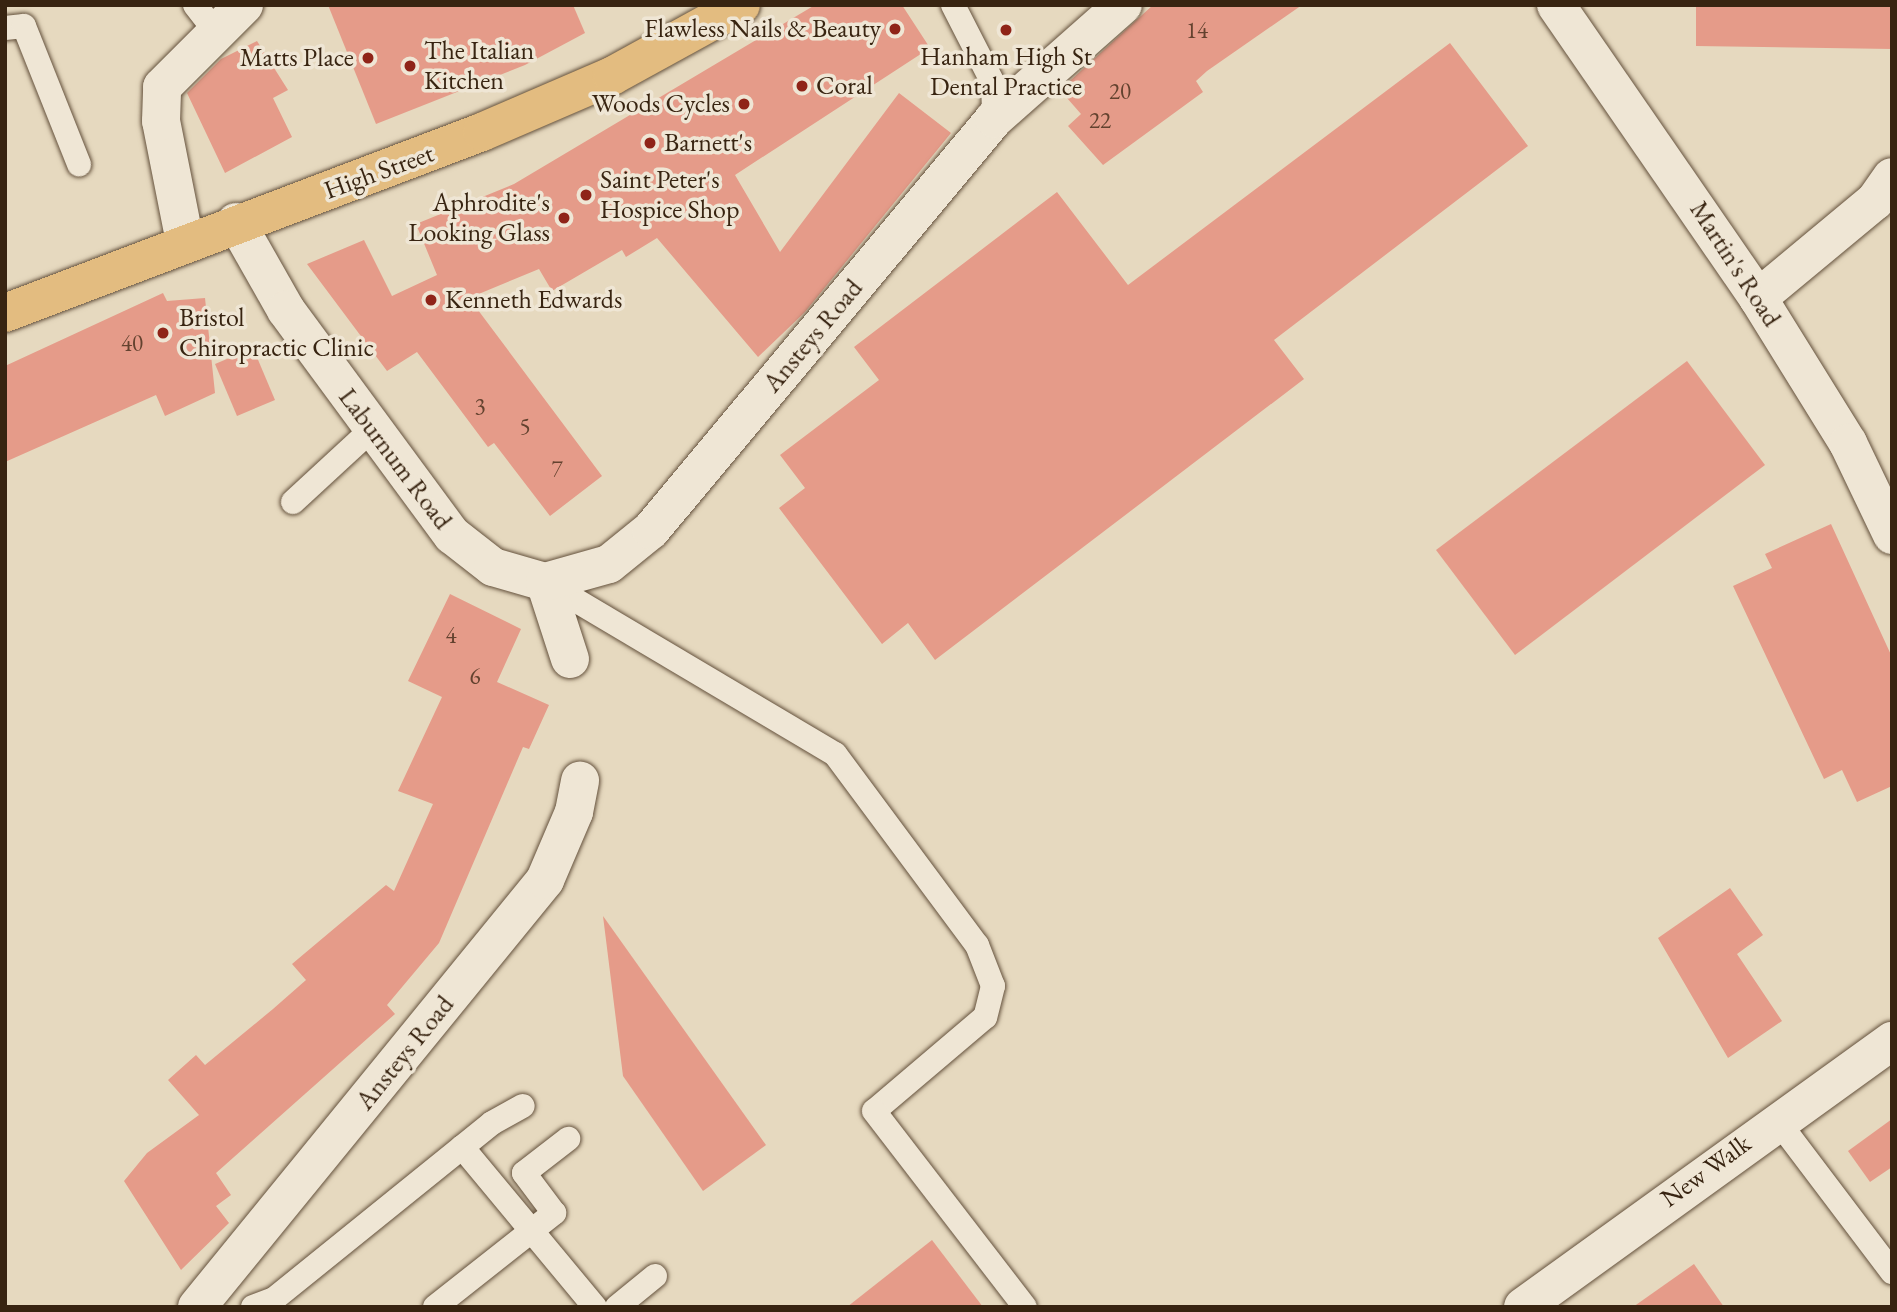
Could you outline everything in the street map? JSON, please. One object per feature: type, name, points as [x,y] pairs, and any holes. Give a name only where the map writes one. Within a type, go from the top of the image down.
[{"type":"main road","name":"High Street","points":[[5,313],[236,222],[494,127],[612,76],[741,5]]},
{"type":"street","points":[[185,242],[161,121],[162,87],[205,18],[244,5]]},
{"type":"street","name":"Ansteys Road","points":[[545,582],[609,564],[651,530],[994,119],[1123,5]]},
{"type":"street","name":"Martin's Road","points":[[1556,5],[1758,298],[1848,443],[1892,535]]},
{"type":"street","points":[[1758,298],[1875,201],[1892,177]]},
{"type":"street","name":"Laburnum Road","points":[[236,222],[286,310],[372,429],[471,555],[545,582]]},
{"type":"street","points":[[545,582],[570,659]]},
{"type":"street","name":"Ansteys Road","points":[[197,1307],[545,880],[574,812],[580,781]]},
{"type":"street","name":"New Walk","points":[[1542,1301],[1777,1121],[1892,1041]]},
{"type":"lane","points":[[953,5],[993,82],[994,119]]},
{"type":"lane","points":[[5,28],[24,26],[79,164]]},
{"type":"lane","points":[[293,502],[372,429]]},
{"type":"lane","points":[[545,582],[835,754],[977,945],[993,986],[985,1017],[874,1111],[1025,1307]]},
{"type":"lane","points":[[253,1307],[274,1299],[461,1147],[523,1106]]},
{"type":"lane","points":[[1777,1121],[1892,1272]]},
{"type":"lane","points":[[435,1307],[554,1213],[524,1174],[568,1139]]},
{"type":"lane","points":[[461,1147],[595,1307]]},
{"type":"lane","points":[[617,1307],[655,1276]]},
{"type":"building","points":[[328,5],[573,5],[585,33],[525,65],[376,124]]},
{"type":"building","points":[[815,5],[902,5],[930,48],[735,175],[780,252],[899,93],[951,133],[805,312],[758,357],[657,238],[626,257],[622,250],[552,291],[539,269],[469,298],[602,476],[550,516],[494,443],[488,447],[417,352],[387,371],[307,264],[364,240],[392,296],[437,275],[416,224],[514,184]]},
{"type":"building","points":[[1153,5],[1302,5],[1207,71],[1196,81],[1203,92],[1103,165],[1068,126],[1081,114],[1060,90]]},
{"type":"building","points":[[1696,5],[1892,5],[1892,49],[1696,46]]},
{"type":"building","points":[[257,41],[288,90],[273,98],[292,137],[225,173],[187,93],[221,59]]},
{"type":"building","points":[[1450,43],[1528,146],[1274,340],[1304,379],[935,660],[908,623],[882,644],[779,508],[805,488],[780,455],[879,380],[854,347],[1057,192],[1128,285]]},
{"type":"building","points":[[163,293],[167,301],[205,298],[215,393],[165,416],[156,395],[5,462],[5,366]]},
{"type":"building","points":[[253,348],[275,400],[237,416],[215,364]]},
{"type":"building","points":[[1687,361],[1765,465],[1515,655],[1436,550]]},
{"type":"building","points":[[1831,524],[1892,657],[1892,786],[1857,802],[1842,770],[1824,779],[1733,586],[1772,568],[1765,554]]},
{"type":"building","points":[[450,594],[521,629],[497,682],[549,705],[529,749],[523,747],[439,943],[387,1005],[395,1014],[216,1173],[231,1195],[216,1206],[229,1223],[181,1270],[124,1181],[147,1153],[199,1115],[168,1080],[196,1055],[205,1065],[273,1009],[306,980],[292,964],[386,885],[394,891],[433,804],[398,791],[442,697],[408,681]]},
{"type":"building","points":[[1730,888],[1763,935],[1737,954],[1782,1021],[1728,1058],[1658,938]]},
{"type":"building","points":[[603,916],[766,1145],[703,1191],[623,1076]]},
{"type":"building","points":[[1892,1119],[1892,1167],[1870,1182],[1848,1151]]},
{"type":"building","points":[[932,1240],[983,1307],[847,1307]]},
{"type":"building","points":[[1694,1264],[1724,1307],[1633,1307]]},
{"type":"place","name":"Flawless Nails & Beauty","points":[[895,29]]},
{"type":"place","name":"Hanham High St Dental Practice","points":[[1006,30]]},
{"type":"place","name":"Matts Place","points":[[368,58]]},
{"type":"place","name":"The Italian Kitchen","points":[[410,66]]},
{"type":"place","name":"Coral","points":[[802,86]]},
{"type":"place","name":"Woods Cycles","points":[[744,104]]},
{"type":"place","name":"Barnett's","points":[[650,143]]},
{"type":"place","name":"Saint Peter's Hospice Shop","points":[[586,195]]},
{"type":"place","name":"Aphrodite's Looking Glass","points":[[564,218]]},
{"type":"place","name":"Kenneth Edwards","points":[[431,300]]},
{"type":"place","name":"Bristol Chiropractic Clinic","points":[[163,333]]}]
